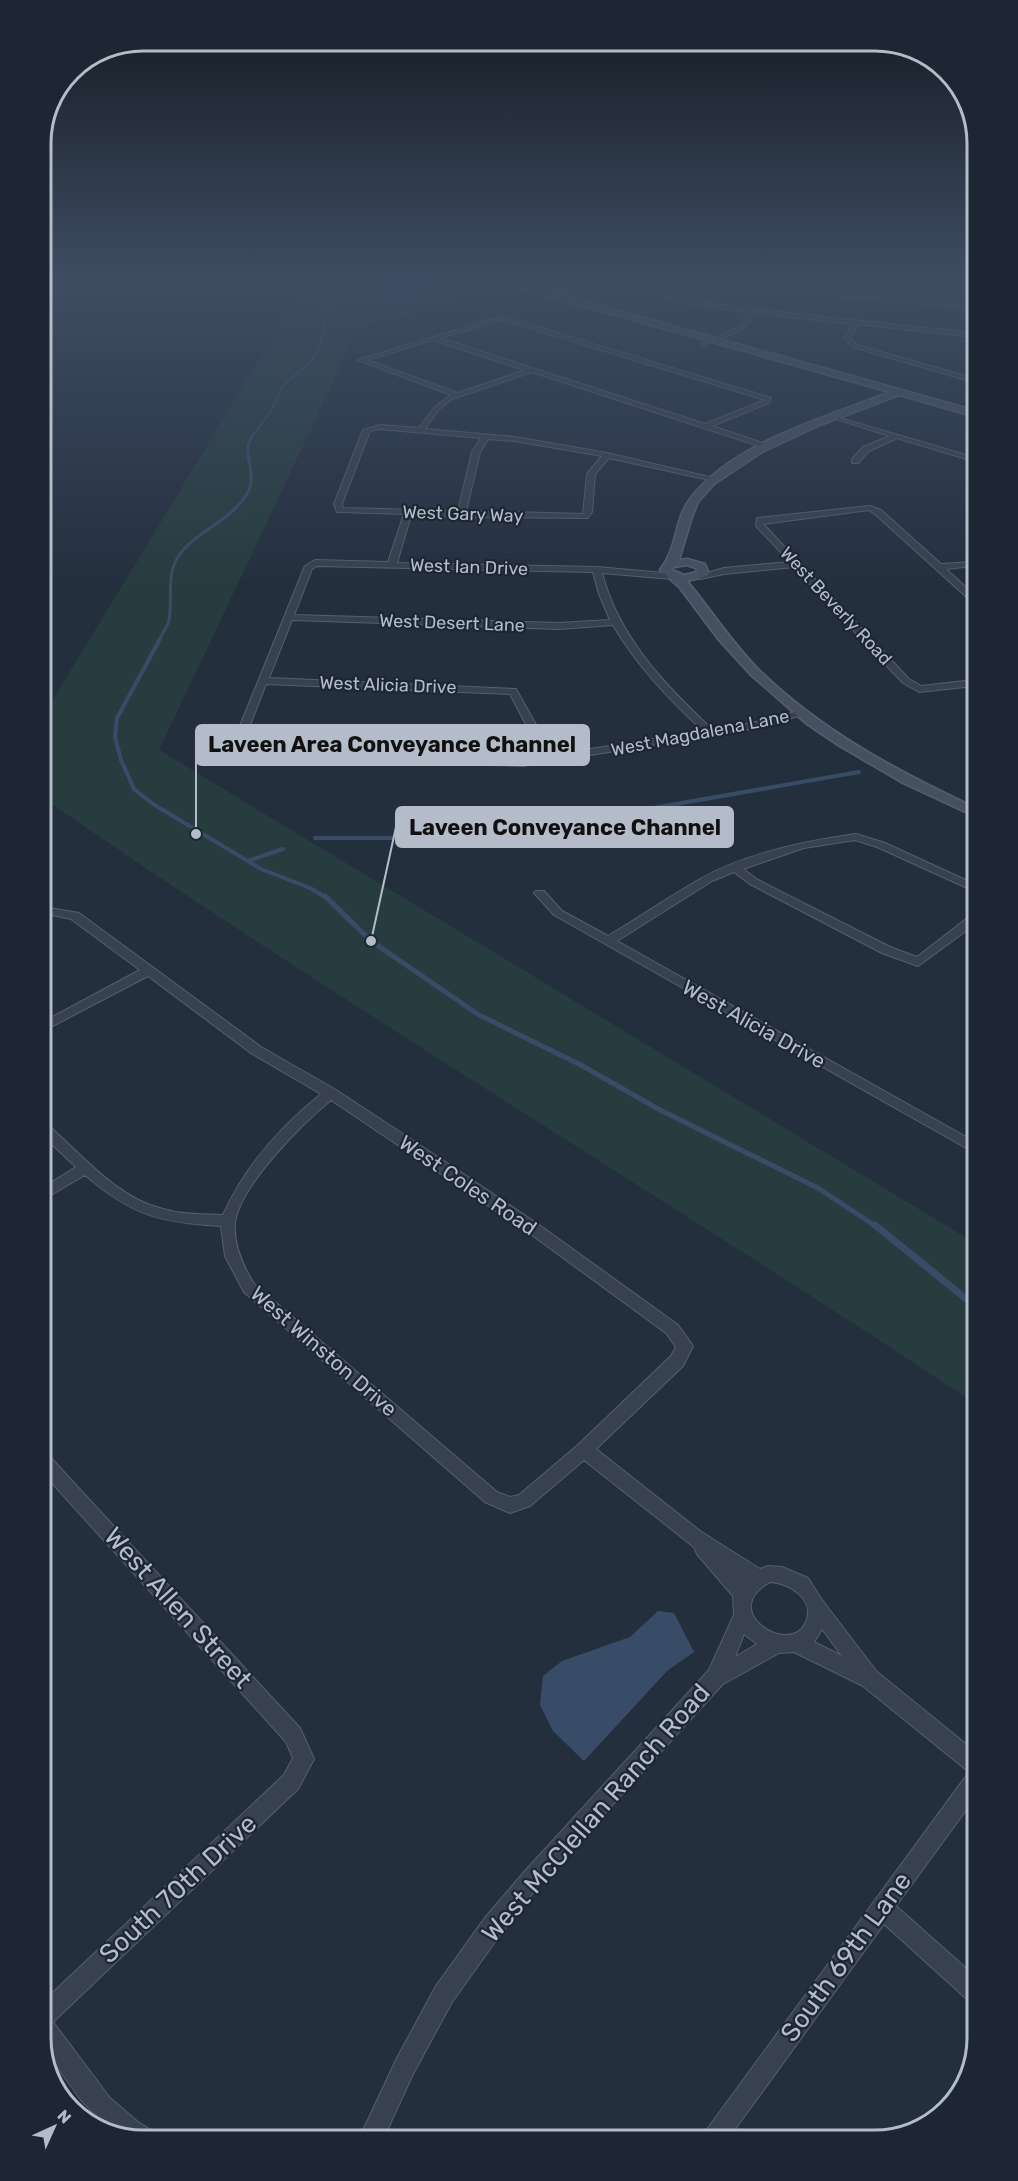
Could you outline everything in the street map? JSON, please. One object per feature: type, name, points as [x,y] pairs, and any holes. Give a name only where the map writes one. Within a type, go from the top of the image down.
[{"type":"main road","points":[[834,381],[967,419]]},
{"type":"main road","points":[[859,381],[967,411]]},
{"type":"main road","points":[[672,571],[688,510],[714,479],[730,466],[768,446],[898,392]]},
{"type":"main road","points":[[680,543],[697,570],[694,585],[698,602]]},
{"type":"main road","points":[[672,571],[697,570]]},
{"type":"main road","points":[[672,571],[730,646],[758,675],[803,713],[883,765],[967,808]]},
{"type":"street","points":[[418,381],[457,395]]},
{"type":"street","points":[[421,430],[440,406],[457,395],[500,381]]},
{"type":"street","points":[[565,381],[768,446]]},
{"type":"street","points":[[705,426],[767,402],[769,399],[709,381]]},
{"type":"street","points":[[835,417],[967,457]]},
{"type":"street","name":"West Gary Way","points":[[421,430],[372,427],[367,430],[338,504],[340,510],[460,515],[585,516],[588,512],[591,474],[607,455]]},
{"type":"street","points":[[421,430],[486,436],[607,455],[714,479]]},
{"type":"street","points":[[855,461],[866,449],[896,435]]},
{"type":"street","points":[[460,515],[476,453],[486,436]]},
{"type":"street","name":"West Beverly Road","points":[[939,567],[878,512],[870,508],[760,520],[759,524],[906,681],[919,689],[967,685]]},
{"type":"street","points":[[392,564],[408,513]]},
{"type":"street","name":"West Ian Drive","points":[[288,617],[308,568],[315,563],[672,571]]},
{"type":"street","points":[[697,570],[797,564]]},
{"type":"street","points":[[939,567],[967,565]]},
{"type":"street","points":[[939,567],[967,593]]},
{"type":"street","points":[[597,570],[602,590],[616,622],[644,663],[670,695],[711,733]]},
{"type":"street","points":[[264,681],[288,617]]},
{"type":"street","name":"West Desert Lane","points":[[288,617],[559,626],[616,622]]},
{"type":"street","name":"West Magdalena Lane","points":[[264,681],[238,743],[239,752],[257,755],[523,763],[762,724],[803,713]]},
{"type":"street","name":"West Alicia Drive","points":[[264,681],[513,691],[550,760]]},
{"type":"street","points":[[608,942],[708,879],[734,867],[803,845],[856,837],[881,845],[967,885]]},
{"type":"street","points":[[734,867],[764,887],[886,950],[918,962],[967,924]]},
{"type":"street","name":"West Alicia Drive","points":[[540,893],[558,913],[967,1144]]},
{"type":"street","name":"West Coles Road","points":[[51,912],[75,916],[256,1050],[331,1093],[537,1231],[672,1329],[685,1346],[677,1361],[584,1450],[524,1501],[510,1505]]},
{"type":"street","points":[[51,1024],[149,970]]},
{"type":"street","points":[[51,1134],[87,1167],[144,1209],[175,1218],[228,1221],[238,1196],[286,1132],[331,1093]]},
{"type":"street","points":[[51,1190],[87,1167]]},
{"type":"street","name":"West Winston Drive","points":[[228,1221],[228,1245],[235,1268],[249,1288],[491,1497],[510,1505]]},
{"type":"street","points":[[584,1450],[694,1537],[757,1577]]},
{"type":"street","name":"West Allen Street","points":[[51,1470],[293,1735],[304,1759]]},
{"type":"street","points":[[694,1537],[742,1593]]},
{"type":"street","points":[[870,1679],[787,1643],[759,1636],[749,1627],[740,1604],[742,1593],[748,1584],[757,1577],[774,1574],[792,1578],[803,1585],[870,1679],[967,1758]]},
{"type":"street","points":[[716,1677],[787,1643],[806,1637],[813,1629],[816,1606]]},
{"type":"street","points":[[716,1677],[743,1616]]},
{"type":"street","name":"West McClellan Ranch Road","points":[[375,2130],[405,2067],[444,1994],[492,1927],[532,1878],[716,1677]]},
{"type":"street","name":"South 70th Drive","points":[[51,2009],[291,1782],[304,1759]]},
{"type":"street","name":"South 69th Lane","points":[[720,2130],[967,1792]]},
{"type":"street","points":[[882,1908],[967,1984]]},
{"type":"street","points":[[51,2038],[86,2090],[125,2128]]},
{"type":"green space","points":[[246,381],[334,381],[159,750],[967,1238],[967,1398],[860,1327],[274,953],[51,803],[51,703]]},
{"type":"water","points":[[658,1611],[674,1613],[694,1652],[667,1671],[584,1761],[553,1731],[540,1705],[543,1676],[562,1661],[630,1637]]},
{"type":"waterway","points":[[251,438],[271,411],[282,387],[289,381]]},
{"type":"waterway","points":[[159,640],[169,620],[171,579],[178,557],[194,540],[232,512],[247,494],[251,478],[248,450],[252,437]]},
{"type":"waterway","points":[[160,639],[117,718],[115,737],[121,760],[134,789],[153,804],[261,869],[310,888],[327,898]]},
{"type":"waterway","points":[[315,838],[444,838],[516,832],[859,772]]},
{"type":"waterway","points":[[248,861],[283,849]]},
{"type":"waterway","points":[[325,896],[371,941],[479,1015],[579,1064],[660,1110],[818,1188],[877,1227]]},
{"type":"waterway","points":[[875,1225],[967,1300]]},
{"type":"place","name":"Laveen Area Conveyance Channel","points":[[196,834]]},
{"type":"place","name":"Laveen Conveyance Channel","points":[[371,941]]}]
